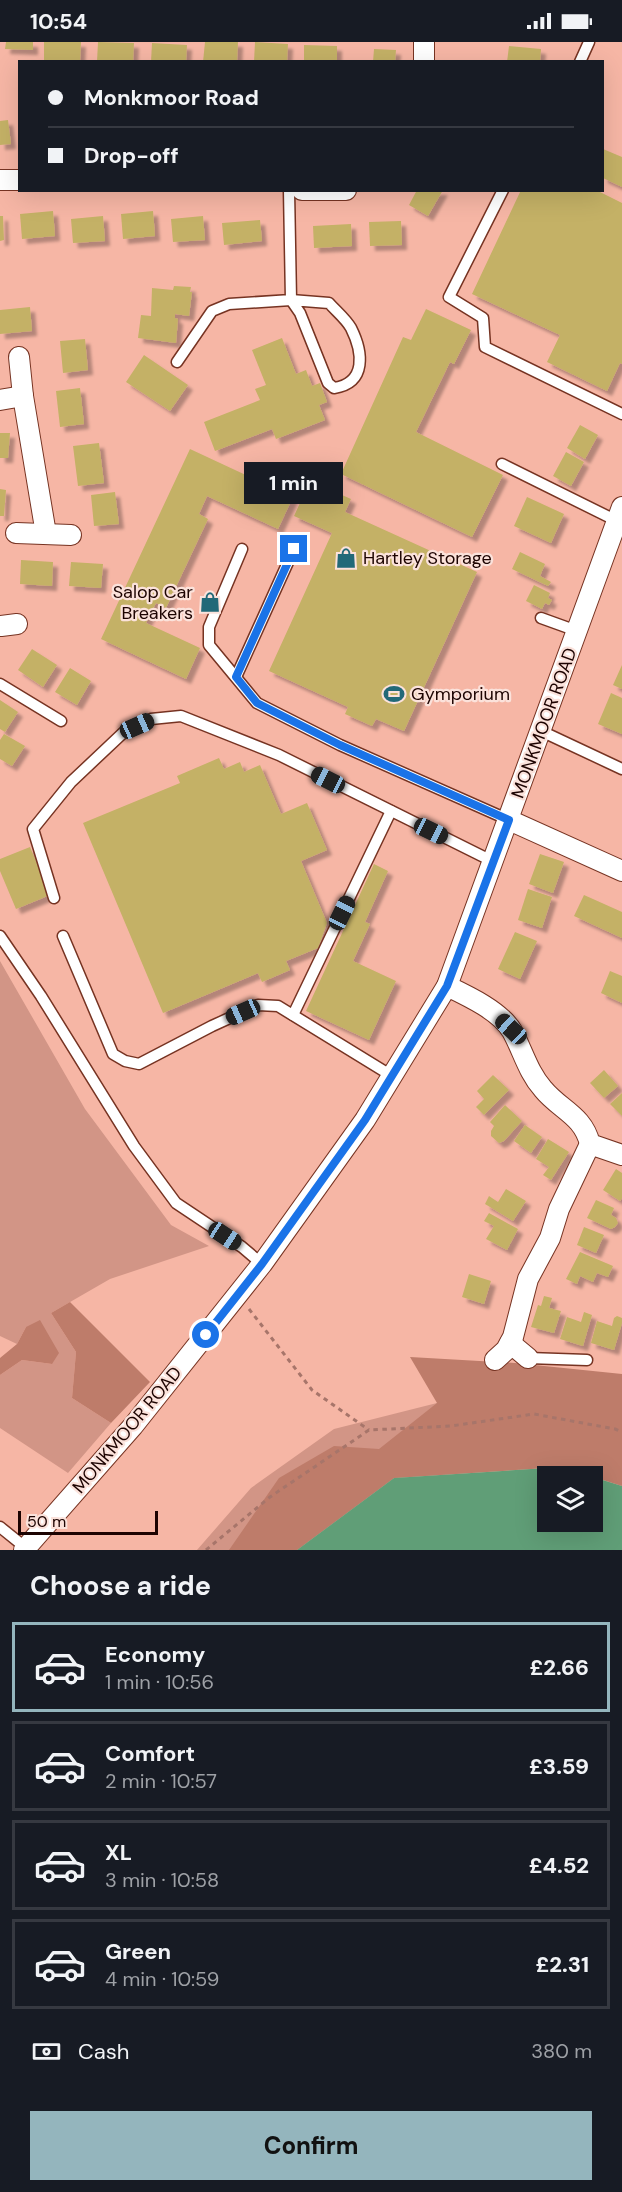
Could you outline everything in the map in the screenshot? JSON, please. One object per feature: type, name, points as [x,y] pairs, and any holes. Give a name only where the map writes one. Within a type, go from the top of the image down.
[{"type":"street","points":[[424,42],[424,60]]},
{"type":"street","points":[[0,180],[18,180]]},
{"type":"street","points":[[19,357],[46,534]]},
{"type":"street","points":[[0,400],[24,396]]},
{"type":"street","name":"MONKMOOR ROAD","points":[[25,1549],[133,1426],[262,1264],[365,1120],[447,986],[620,516]]},
{"type":"street","points":[[16,533],[71,535]]},
{"type":"street","points":[[509,820],[620,865]]},
{"type":"street","points":[[447,986],[470,996],[511,1029],[532,1076],[544,1091],[576,1118],[587,1131],[590,1144],[559,1209],[550,1238],[528,1279],[510,1343],[495,1360]]},
{"type":"street","points":[[590,1144],[622,1155]]},
{"type":"street","points":[[510,1343],[528,1358]]},
{"type":"lane","points":[[581,60],[589,42]]},
{"type":"lane","points":[[177,362],[212,311],[229,304],[291,300],[329,303],[350,327],[360,354],[355,379],[346,386],[334,388],[328,383],[300,313],[291,300],[289,192]]},
{"type":"lane","points":[[502,192],[449,297],[483,318],[485,346],[621,413]]},
{"type":"lane","points":[[502,464],[620,516]]},
{"type":"lane","points":[[242,549],[209,627],[209,645],[257,703],[340,745],[509,820]]},
{"type":"lane","points":[[236,677],[294,549]]},
{"type":"lane","points":[[541,618],[577,631]]},
{"type":"lane","points":[[0,684],[61,721]]},
{"type":"lane","points":[[54,898],[33,829],[71,782],[124,732],[151,719],[181,716],[279,755],[492,861]]},
{"type":"lane","points":[[541,731],[622,769]]},
{"type":"lane","points":[[293,1015],[391,811]]},
{"type":"lane","points":[[0,936],[41,996],[134,1146],[176,1203],[242,1247],[262,1264]]},
{"type":"lane","points":[[63,936],[113,1054],[125,1061],[139,1064],[258,1005],[278,1006],[392,1076]]},
{"type":"lane","points":[[528,1358],[587,1360]]},
{"type":"lane","points":[[0,1527],[25,1549]]},
{"type":"path","points":[[235,1299],[246,1305],[312,1390],[369,1430]]},
{"type":"path","points":[[206,1550],[270,1497],[369,1430],[451,1426],[534,1414],[622,1432]]},
{"type":"shaded area","points":[[0,961],[85,1109],[171,1225],[209,1246],[110,1279],[51,1313],[76,1352],[72,1398],[111,1423],[68,1473],[0,1428],[0,1375],[22,1360],[52,1364],[26,1327],[17,1344],[0,1336]]},
{"type":"shaded area","points":[[70,1302],[150,1382],[111,1423],[72,1398],[76,1352],[51,1313]]},
{"type":"shaded area","points":[[40,1320],[59,1353],[52,1364],[22,1360],[0,1375],[0,1358],[17,1344],[26,1327]]},
{"type":"shaded area","points":[[410,1357],[515,1363],[622,1374],[622,1486],[603,1480],[603,1466],[537,1466],[537,1469],[394,1478],[297,1550],[229,1550],[279,1478],[334,1446],[379,1449],[437,1403]]},
{"type":"shaded area","points":[[437,1403],[480,1472],[394,1478],[297,1550],[197,1550],[251,1488],[334,1429]]},
{"type":"shaded area","points":[[537,1469],[537,1532],[603,1532],[603,1480],[622,1486],[622,1550],[297,1550],[394,1478]]},
{"type":"building","points":[[6,42],[33,42],[33,50],[5,49]]},
{"type":"building","points":[[44,42],[81,42],[80,60],[44,60]]},
{"type":"building","points":[[98,42],[134,43],[133,60],[97,60]]},
{"type":"building","points":[[205,42],[238,42],[237,60],[203,60]]},
{"type":"building","points":[[255,42],[288,44],[287,60],[254,60]]},
{"type":"building","points":[[152,43],[187,45],[186,60],[151,60]]},
{"type":"building","points":[[304,45],[337,46],[337,60],[304,60]]},
{"type":"building","points":[[509,46],[541,49],[540,60],[507,60]]},
{"type":"building","points":[[374,49],[396,50],[395,60],[373,60]]},
{"type":"building","points":[[8,120],[11,144],[0,145],[0,121]]},
{"type":"building","points":[[604,149],[622,157],[622,187],[604,178]]},
{"type":"building","points":[[416,192],[442,192],[428,216],[409,205]]},
{"type":"building","points":[[520,192],[600,192],[622,203],[622,364],[620,363],[607,391],[547,362],[560,335],[472,294]]},
{"type":"building","points":[[53,211],[55,236],[22,239],[20,214]]},
{"type":"building","points":[[153,211],[155,236],[123,239],[121,214]]},
{"type":"building","points":[[0,216],[3,216],[4,240],[0,241]]},
{"type":"building","points":[[103,216],[105,241],[73,243],[71,219]]},
{"type":"building","points":[[203,216],[205,240],[173,242],[171,219]]},
{"type":"building","points":[[260,220],[262,241],[224,245],[222,223]]},
{"type":"building","points":[[401,221],[402,245],[370,246],[369,222]]},
{"type":"building","points":[[351,224],[352,246],[314,248],[313,226]]},
{"type":"building","points":[[174,286],[191,287],[190,292],[192,292],[189,316],[175,314],[175,318],[178,319],[176,343],[138,338],[141,315],[151,316],[152,288],[173,290]]},
{"type":"building","points":[[30,307],[32,331],[0,334],[0,310]]},
{"type":"building","points":[[426,309],[471,330],[454,364],[450,362],[416,432],[503,475],[472,537],[341,474],[403,337],[411,340]]},
{"type":"building","points":[[282,338],[296,374],[306,370],[312,386],[320,383],[327,402],[319,405],[325,420],[276,439],[272,429],[215,451],[204,422],[260,400],[255,389],[266,385],[252,350]]},
{"type":"building","points":[[85,339],[88,370],[63,373],[60,341]]},
{"type":"building","points":[[144,355],[188,385],[170,411],[126,382]]},
{"type":"building","points":[[80,388],[84,424],[60,427],[56,391]]},
{"type":"building","points":[[580,425],[598,435],[585,459],[567,448]]},
{"type":"building","points":[[0,433],[10,433],[8,458],[0,458]]},
{"type":"building","points":[[99,443],[104,483],[78,486],[73,446]]},
{"type":"building","points":[[190,449],[293,497],[278,529],[207,496],[199,514],[208,519],[166,608],[156,603],[146,623],[200,648],[186,679],[101,639]]},
{"type":"building","points":[[566,452],[584,462],[571,486],[553,476]]},
{"type":"building","points":[[310,481],[351,499],[345,512],[477,572],[404,731],[376,719],[372,726],[345,714],[348,707],[269,671],[332,533],[294,516]]},
{"type":"building","points":[[0,489],[6,490],[4,516],[0,516]]},
{"type":"building","points":[[115,492],[119,524],[94,526],[91,495]]},
{"type":"building","points":[[527,497],[564,514],[551,543],[514,526]]},
{"type":"building","points":[[520,552],[545,564],[540,576],[551,582],[548,586],[512,569]]},
{"type":"building","points":[[21,560],[53,562],[52,586],[20,584]]},
{"type":"building","points":[[71,562],[103,564],[101,588],[69,586]]},
{"type":"building","points":[[534,585],[550,593],[548,598],[552,600],[549,605],[545,603],[542,609],[526,601]]},
{"type":"building","points":[[32,649],[57,665],[43,687],[18,670]]},
{"type":"building","points":[[622,665],[622,689],[613,685]]},
{"type":"building","points":[[70,668],[91,681],[77,705],[55,692]]},
{"type":"building","points":[[611,693],[622,698],[622,734],[598,724]]},
{"type":"building","points":[[0,700],[18,712],[5,732],[0,729]]},
{"type":"building","points":[[4,734],[25,746],[12,766],[0,759],[0,740]]},
{"type":"building","points":[[219,758],[224,769],[240,762],[244,772],[260,765],[281,814],[307,803],[327,850],[301,861],[327,923],[318,948],[286,961],[290,970],[262,982],[258,973],[163,1013],[83,823],[180,783],[177,776]]},
{"type":"building","points":[[30,847],[50,895],[16,909],[0,871],[0,859]]},
{"type":"building","points":[[540,854],[564,862],[553,893],[529,884]]},
{"type":"building","points":[[374,864],[388,871],[365,922],[370,924],[353,961],[396,981],[369,1040],[306,1011]]},
{"type":"building","points":[[528,889],[552,897],[542,928],[518,920]]},
{"type":"building","points":[[584,895],[622,912],[622,938],[574,916]]},
{"type":"building","points":[[515,932],[537,941],[520,979],[498,969]]},
{"type":"building","points":[[610,971],[622,976],[622,1003],[601,993]]},
{"type":"building","points":[[604,1070],[618,1086],[604,1098],[590,1083]]},
{"type":"building","points":[[493,1075],[509,1090],[484,1115],[476,1107],[484,1099],[477,1091]]},
{"type":"building","points":[[622,1093],[622,1116],[610,1104]]},
{"type":"building","points":[[505,1105],[522,1121],[504,1141],[499,1143],[491,1136],[494,1126],[490,1122]]},
{"type":"building","points":[[525,1125],[542,1137],[531,1153],[514,1141]]},
{"type":"building","points":[[548,1139],[569,1152],[551,1180],[543,1175],[549,1167],[536,1159]]},
{"type":"building","points":[[616,1169],[622,1173],[620,1201],[603,1190]]},
{"type":"building","points":[[506,1189],[526,1201],[513,1221],[485,1204],[489,1196],[498,1202]]},
{"type":"building","points":[[596,1200],[614,1208],[611,1215],[618,1223],[615,1227],[611,1229],[587,1218]]},
{"type":"building","points":[[489,1213],[518,1229],[507,1250],[486,1239],[494,1226],[484,1221]]},
{"type":"building","points":[[584,1227],[604,1235],[596,1253],[577,1245]]},
{"type":"building","points":[[580,1252],[613,1266],[608,1277],[597,1273],[593,1282],[580,1276],[577,1284],[566,1279]]},
{"type":"building","points":[[469,1274],[491,1281],[484,1304],[462,1297]]},
{"type":"building","points":[[544,1296],[552,1298],[549,1308],[561,1311],[554,1333],[531,1327],[538,1305],[541,1306]]},
{"type":"building","points":[[584,1312],[592,1315],[583,1346],[560,1339],[567,1317],[581,1322]]},
{"type":"building","points":[[617,1316],[622,1318],[622,1323],[614,1350],[591,1343],[597,1321],[612,1326]]},
{"type":"place","name":"Hartley Storage","points":[[346,558]]},
{"type":"place","name":"Salop Car Breakers","points":[[210,602]]},
{"type":"place","name":"Gymporium","points":[[394,694]]},
{"type":"route","points":[[206,1335],[262,1264],[365,1120],[447,986],[509,820],[340,745],[257,703],[236,677],[294,549]]}]
